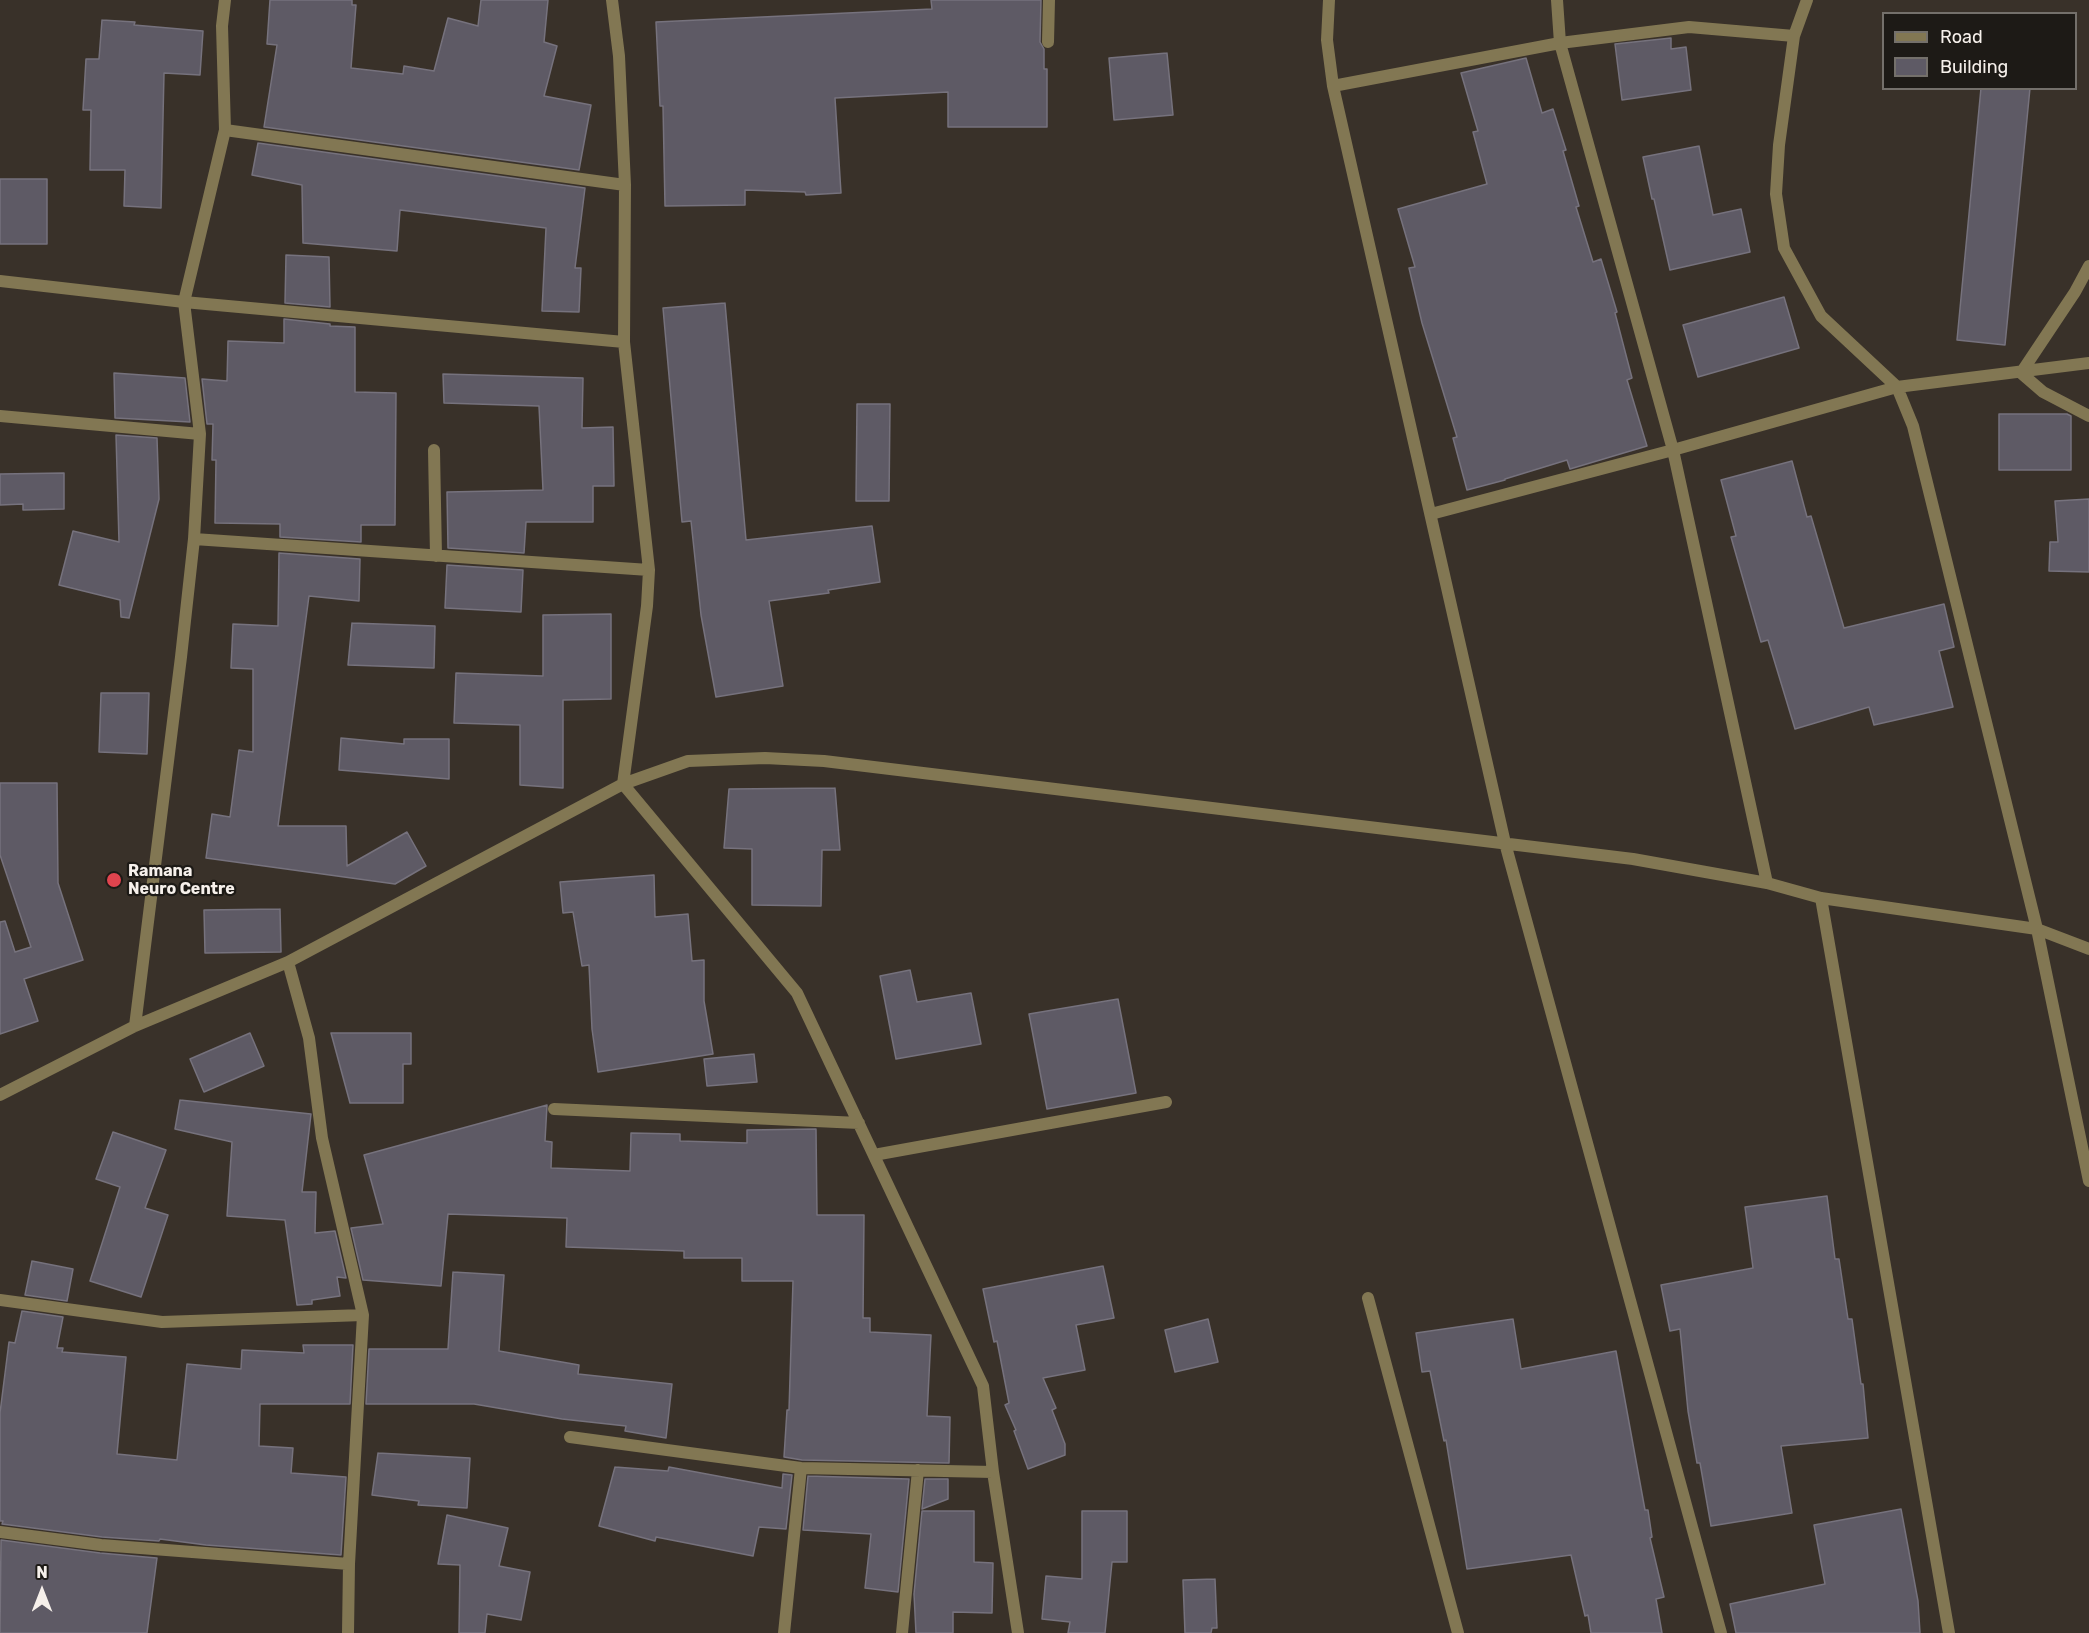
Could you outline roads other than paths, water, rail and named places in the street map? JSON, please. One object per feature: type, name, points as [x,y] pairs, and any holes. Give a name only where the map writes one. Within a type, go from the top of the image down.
[{"type":"street","points":[[135,1026],[194,539],[200,434],[183,302],[225,130],[222,26],[225,0]]},
{"type":"street","points":[[612,0],[619,56],[625,185],[624,342],[650,570],[623,784],[797,993],[983,1386],[993,1472],[1018,1633]]},
{"type":"street","points":[[1048,42],[1049,0]]},
{"type":"street","points":[[1329,0],[1327,40],[1333,86],[1505,843],[1721,1633]]},
{"type":"street","points":[[1557,0],[1560,43],[1673,450],[1767,882]]},
{"type":"street","points":[[1808,0],[1794,36],[1779,145],[1776,194],[1784,248],[1821,316],[1897,387],[1914,426],[2037,929],[2089,1181]]},
{"type":"street","points":[[1333,86],[1560,43],[1689,27],[1794,36]]},
{"type":"street","points":[[225,130],[625,185]]},
{"type":"street","points":[[2021,372],[2075,292],[2089,266]]},
{"type":"street","points":[[0,281],[183,302],[624,342]]},
{"type":"street","points":[[1431,514],[1673,450],[1897,387],[2089,363]]},
{"type":"street","points":[[2021,372],[2043,392],[2089,416]]},
{"type":"street","points":[[0,416],[200,434]]},
{"type":"street","points":[[434,450],[436,556]]},
{"type":"street","points":[[194,539],[650,570]]},
{"type":"street","points":[[0,1095],[135,1026],[288,962],[623,784],[688,761],[765,758],[824,761],[1633,859],[1767,882],[1821,898],[2037,929],[2089,949]]},
{"type":"street","points":[[1821,898],[1949,1633]]},
{"type":"street","points":[[288,962],[309,1038],[322,1137],[363,1315],[349,1564],[348,1633]]},
{"type":"street","points":[[874,1155],[1166,1102]]},
{"type":"street","points":[[554,1109],[859,1123]]},
{"type":"street","points":[[1368,1298],[1458,1633]]},
{"type":"street","points":[[0,1300],[162,1322],[363,1315]]},
{"type":"street","points":[[570,1437],[801,1468],[993,1472]]},
{"type":"street","points":[[784,1633],[801,1468]]},
{"type":"street","points":[[902,1633],[918,1470]]},
{"type":"street","points":[[0,1532],[101,1545],[349,1564]]},
{"type":"place","name":"Ramana Neuro Centre","points":[[114,880]]}]
